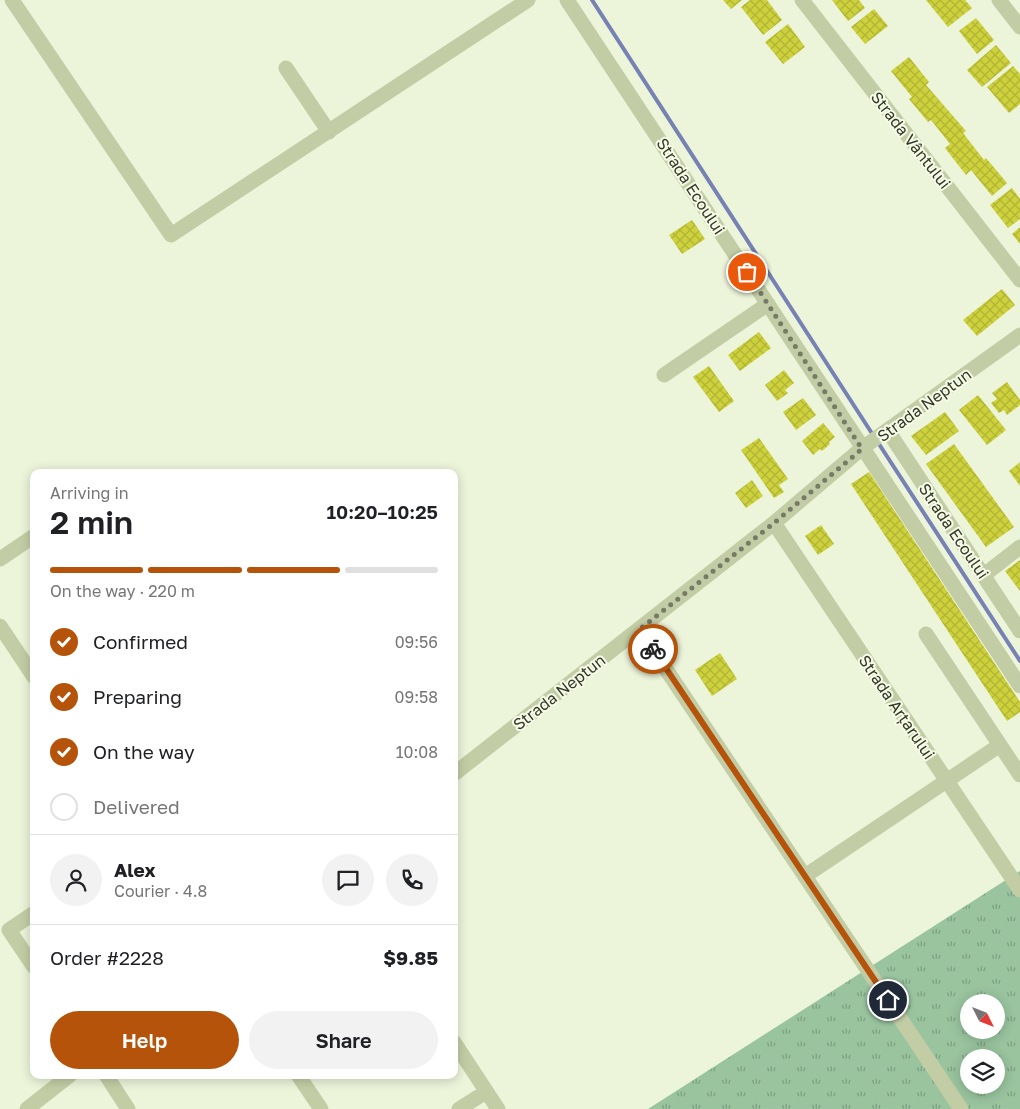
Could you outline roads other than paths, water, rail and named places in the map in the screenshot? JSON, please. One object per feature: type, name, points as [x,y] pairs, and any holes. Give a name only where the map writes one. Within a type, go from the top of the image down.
[{"type":"street","points":[[12,0],[171,235],[528,0]]},
{"type":"street","name":"Strada Ecoului","points":[[568,0],[768,304],[984,575],[1020,631]]},
{"type":"street","name":"Strada Vântului","points":[[802,0],[1020,280]]},
{"type":"street","points":[[999,0],[1020,27]]},
{"type":"street","points":[[286,68],[329,132]]},
{"type":"street","points":[[664,375],[768,304]]},
{"type":"street","name":"Strada Neptun","points":[[458,771],[774,523],[875,440],[1020,336]]},
{"type":"street","points":[[875,440],[1020,686]]},
{"type":"street","name":"Strada Arțarului","points":[[774,523],[1020,890]]},
{"type":"street","points":[[0,558],[30,539]]},
{"type":"street","points":[[984,575],[1020,546]]},
{"type":"street","points":[[0,626],[30,671]]},
{"type":"street","points":[[640,629],[961,1109]]},
{"type":"street","points":[[926,634],[1020,775]]},
{"type":"street","points":[[805,876],[1000,746]]},
{"type":"street","points":[[30,916],[9,930],[30,961]]},
{"type":"street","points":[[458,1048],[498,1109]]},
{"type":"street","points":[[27,1109],[65,1079]]},
{"type":"street","points":[[109,1079],[128,1109]]},
{"type":"street","points":[[301,1079],[321,1109]]},
{"type":"street","points":[[459,1109],[486,1092]]},
{"type":"waterway","points":[[592,0],[873,435]]},
{"type":"waterway","points":[[877,441],[1020,661]]}]
